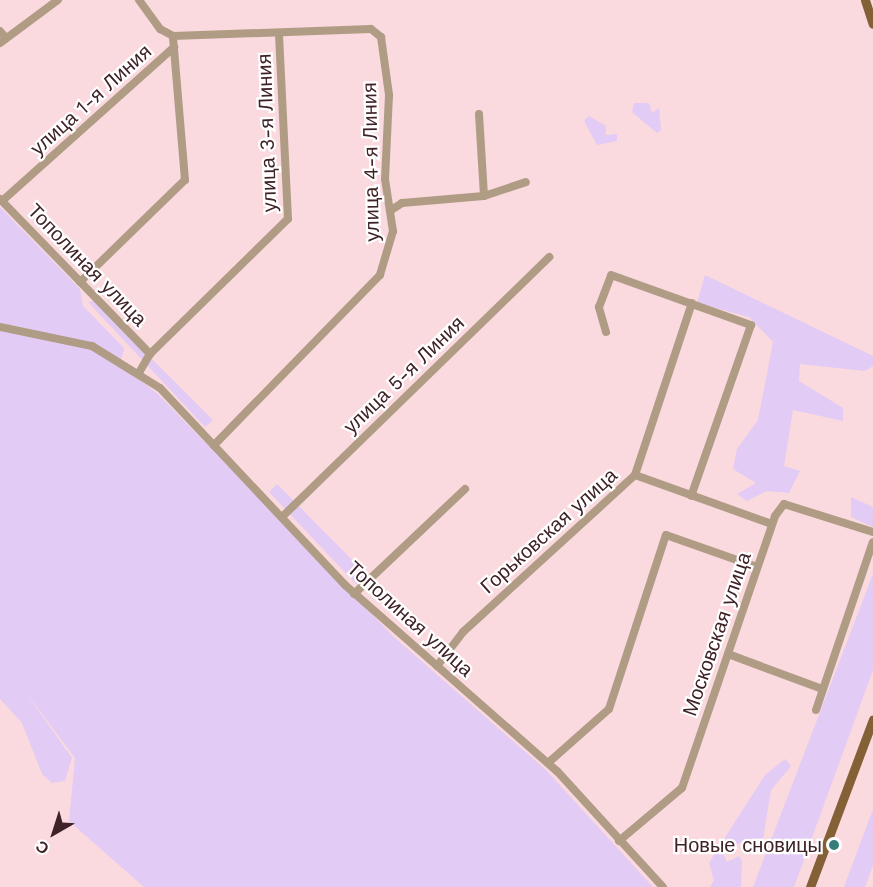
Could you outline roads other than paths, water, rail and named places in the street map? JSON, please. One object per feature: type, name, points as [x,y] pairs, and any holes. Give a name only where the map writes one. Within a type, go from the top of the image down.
[{"type":"main road","points":[[865,0],[873,24]]},
{"type":"main road","points":[[810,887],[873,719]]},
{"type":"street","points":[[0,30],[3,40],[58,0]]},
{"type":"street","points":[[139,0],[160,29],[173,36],[279,33]]},
{"type":"street","name":"улица 4-я Линия","points":[[214,445],[262,391],[376,282],[392,242],[393,209],[385,179],[389,95],[381,37],[371,29],[279,33]]},
{"type":"street","name":"улица 3-я Линия","points":[[140,371],[150,354],[288,219],[279,33]]},
{"type":"street","points":[[80,282],[185,180],[173,36]]},
{"type":"street","name":"улица 1-я Линия","points":[[1,200],[174,47]]},
{"type":"street","points":[[478,114],[484,196]]},
{"type":"street","points":[[393,209],[402,203],[484,196],[526,182]]},
{"type":"street","name":"Тополиная улица","points":[[1,200],[150,354]]},
{"type":"street","name":"улица 5-я Линия","points":[[282,517],[549,256]]},
{"type":"street","points":[[606,332],[599,307],[611,274],[751,325],[691,496]]},
{"type":"street","name":"Горьковская улица","points":[[437,666],[463,632],[635,476],[692,303]]},
{"type":"street","points":[[0,327],[71,339],[140,371]]},
{"type":"street","name":"Тополиная улица","points":[[140,371],[214,445],[354,594],[548,763],[663,887]]},
{"type":"street","points":[[635,476],[772,524]]},
{"type":"street","points":[[354,594],[465,489]]},
{"type":"street","name":"Московская улица","points":[[619,841],[682,788],[772,524],[784,504],[873,532]]},
{"type":"street","points":[[548,763],[609,709],[666,535],[757,567]]},
{"type":"street","points":[[816,710],[873,542]]},
{"type":"street","points":[[728,654],[822,689]]},
{"type":"place","name":"Новые сновицы","points":[[834,845]]}]
